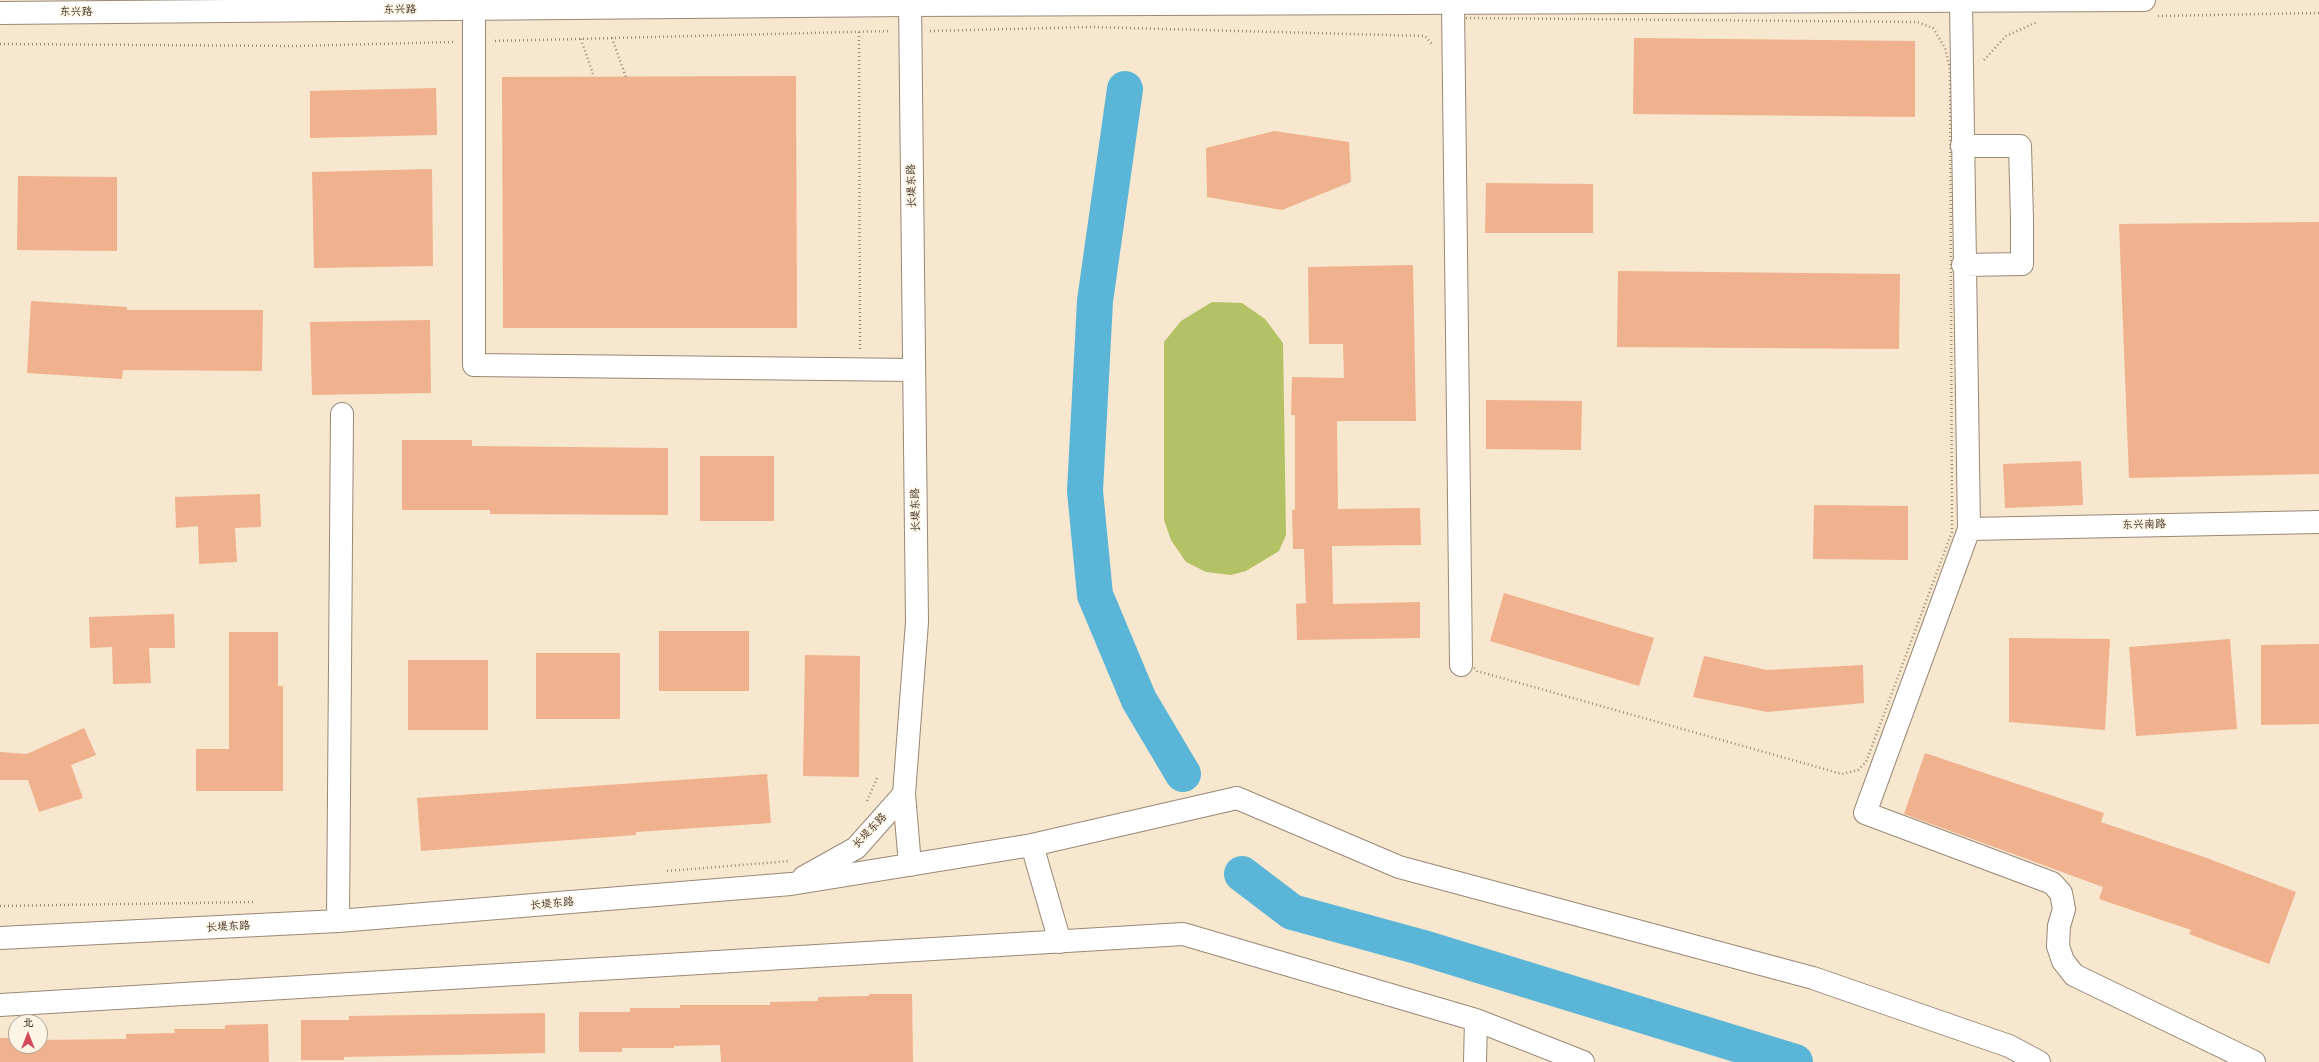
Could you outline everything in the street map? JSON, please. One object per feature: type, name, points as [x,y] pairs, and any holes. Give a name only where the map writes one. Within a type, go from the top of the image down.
[{"type":"street","name":"东兴路","points":[[0,13],[474,9],[909,2],[1453,4],[1961,1],[2150,8]]},
{"type":"street","points":[[1961,1],[1963,265],[1969,528],[1865,813],[2052,883],[2061,893],[2064,909],[2059,926],[2058,946],[2063,961],[2074,975],[2254,1062]]},
{"type":"street","name":"长堤东路","points":[[0,938],[338,921],[790,884],[856,848],[904,794],[918,622],[909,2]]},
{"type":"street","points":[[1453,4],[1469,668]]},
{"type":"street","points":[[474,9],[474,365],[914,370]]},
{"type":"street","points":[[1962,146],[2020,146],[2022,220],[2022,264],[1963,265]]},
{"type":"street","points":[[338,921],[342,414]]},
{"type":"street","name":"东兴南路","points":[[1969,528],[2319,522]]},
{"type":"street","points":[[904,794],[910,865]]},
{"type":"street","points":[[790,884],[1032,845],[1237,798],[1399,867],[1813,978],[2009,1046],[2039,1062]]},
{"type":"street","points":[[1032,845],[1060,942]]},
{"type":"street","points":[[0,1005],[1183,934],[1476,1020],[1582,1062]]},
{"type":"street","points":[[1475,1062],[1476,1020]]},
{"type":"path","points":[[2150,8],[2319,13]]},
{"type":"path","points":[[1466,18],[1477,18],[1917,22],[1933,28],[1944,48],[1950,69],[1952,532],[1865,766],[1858,770],[1842,774],[1469,668],[1467,646],[1459,25],[1466,18]]},
{"type":"path","points":[[1979,66],[2006,36],[2040,21]]},
{"type":"path","points":[[0,44],[296,46],[1091,27],[1425,36],[1436,48]]},
{"type":"path","points":[[859,32],[860,370]]},
{"type":"path","points":[[612,38],[626,77]]},
{"type":"path","points":[[581,39],[594,77]]},
{"type":"path","points":[[865,808],[878,776]]},
{"type":"path","points":[[663,871],[796,860]]},
{"type":"path","points":[[0,906],[145,905],[261,902]]},
{"type":"green space","points":[[1212,302],[1242,303],[1265,319],[1283,343],[1286,535],[1279,551],[1246,571],[1231,575],[1206,572],[1186,562],[1171,540],[1164,520],[1164,342],[1181,321]]},
{"type":"building","points":[[1634,38],[1915,41],[1915,117],[1633,114]]},
{"type":"building","points":[[796,76],[797,328],[503,328],[502,77]]},
{"type":"building","points":[[436,88],[437,135],[310,138],[310,91]]},
{"type":"building","points":[[1274,131],[1349,142],[1351,182],[1282,210],[1207,197],[1206,148]]},
{"type":"building","points":[[432,169],[433,266],[314,268],[312,172]]},
{"type":"building","points":[[18,176],[117,177],[117,251],[17,250]]},
{"type":"building","points":[[1486,183],[1593,184],[1593,233],[1485,233]]},
{"type":"building","points":[[2319,222],[2319,474],[2129,478],[2119,224]]},
{"type":"building","points":[[1413,265],[1416,421],[1337,421],[1338,509],[1420,508],[1421,545],[1332,546],[1333,604],[1420,602],[1420,638],[1297,640],[1296,604],[1306,603],[1304,549],[1293,549],[1292,510],[1295,510],[1295,415],[1291,415],[1292,377],[1344,378],[1343,344],[1309,344],[1308,267]]},
{"type":"building","points":[[1618,271],[1900,274],[1899,349],[1617,347]]},
{"type":"building","points":[[31,301],[127,307],[127,310],[263,310],[262,371],[123,370],[122,379],[27,373]]},
{"type":"building","points":[[430,320],[431,393],[312,395],[310,322]]},
{"type":"building","points":[[1486,400],[1582,401],[1581,450],[1486,449]]},
{"type":"building","points":[[402,440],[472,440],[472,446],[668,448],[668,515],[490,514],[490,510],[402,510]]},
{"type":"building","points":[[700,456],[774,456],[774,521],[700,521]]},
{"type":"building","points":[[2081,461],[2083,505],[2005,508],[2003,464]]},
{"type":"building","points":[[260,494],[261,527],[235,528],[237,562],[199,564],[198,526],[176,528],[175,497]]},
{"type":"building","points":[[1814,505],[1908,506],[1908,560],[1813,559]]},
{"type":"building","points":[[1504,593],[1654,638],[1639,686],[1490,641]]},
{"type":"building","points":[[174,614],[175,648],[149,648],[151,683],[113,684],[112,647],[90,648],[89,617]]},
{"type":"building","points":[[659,631],[749,631],[749,691],[659,691]]},
{"type":"building","points":[[229,632],[278,632],[278,686],[283,686],[283,791],[196,791],[196,749],[229,749]]},
{"type":"building","points":[[2009,638],[2110,639],[2105,730],[2009,722]]},
{"type":"building","points":[[2230,639],[2237,729],[2136,736],[2129,647]]},
{"type":"building","points":[[2319,644],[2319,724],[2261,725],[2261,645]]},
{"type":"building","points":[[536,653],[620,653],[620,719],[536,719]]},
{"type":"building","points":[[805,655],[860,656],[859,777],[803,776]]},
{"type":"building","points":[[1704,656],[1767,670],[1863,665],[1864,703],[1767,712],[1693,697]]},
{"type":"building","points":[[408,660],[488,660],[488,730],[408,730]]},
{"type":"building","points":[[84,728],[96,755],[71,765],[83,798],[39,812],[28,780],[0,780],[0,752],[27,754]]},
{"type":"building","points":[[1925,753],[2104,813],[2101,822],[2204,857],[2296,892],[2269,964],[2189,934],[2191,930],[2099,899],[2103,887],[1904,814]]},
{"type":"building","points":[[767,774],[771,823],[636,832],[636,835],[421,851],[417,798]]},
{"type":"building","points":[[869,994],[912,994],[913,1062],[721,1062],[720,1045],[674,1046],[674,1048],[622,1048],[622,1052],[579,1052],[579,1012],[630,1012],[630,1008],[680,1008],[680,1005],[770,1005],[770,1002],[818,1001],[818,997],[869,996]]},
{"type":"building","points":[[545,1013],[545,1053],[344,1057],[344,1060],[301,1060],[301,1020],[349,1020],[349,1016]]},
{"type":"building","points":[[268,1024],[269,1062],[0,1062],[0,1038],[8,1038],[8,1054],[48,1054],[48,1040],[126,1039],[126,1034],[175,1033],[174,1029],[225,1029],[225,1025]]},
{"type":"waterway","points":[[1125,89],[1095,301],[1085,491],[1095,595],[1139,700],[1183,774]]},
{"type":"waterway","points":[[1242,874],[1292,912],[1420,947],[1795,1062]]}]
